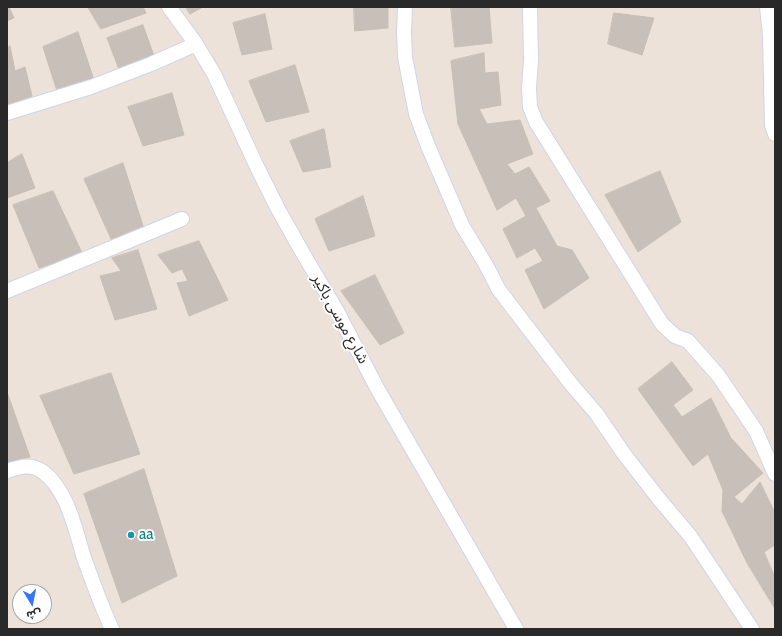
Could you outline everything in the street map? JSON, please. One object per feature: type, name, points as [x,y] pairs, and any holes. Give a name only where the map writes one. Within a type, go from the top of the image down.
[{"type":"street","name":"شارع موسى باكير","points":[[169,7],[196,44],[214,74],[258,168],[297,244],[337,311],[377,388],[516,629]]},
{"type":"street","points":[[405,7],[405,57],[416,114],[462,225],[499,290],[571,384],[596,413],[624,454],[691,537],[752,629]]},
{"type":"street","points":[[530,7],[530,108],[536,122],[662,324],[674,336],[688,341],[718,375],[756,431],[775,474]]},
{"type":"street","points":[[768,7],[772,125],[775,134]]},
{"type":"street","points":[[7,113],[91,87],[151,64],[196,44]]},
{"type":"street","points":[[7,291],[182,219]]},
{"type":"street","points":[[7,471],[25,466],[34,468],[41,471],[57,486],[68,510],[94,584],[112,629]]},
{"type":"building","points":[[7,7],[9,7],[14,18],[7,21]]},
{"type":"building","points":[[88,7],[143,7],[146,13],[101,29]]},
{"type":"building","points":[[186,7],[203,7],[190,14]]},
{"type":"building","points":[[354,7],[388,7],[388,28],[355,31]]},
{"type":"building","points":[[451,7],[489,7],[492,43],[455,47]]},
{"type":"building","points":[[614,13],[654,18],[642,55],[608,44]]},
{"type":"building","points":[[265,14],[272,49],[242,55],[233,23]]},
{"type":"building","points":[[143,25],[155,59],[120,72],[107,38]]},
{"type":"building","points":[[78,32],[94,80],[57,91],[43,47]]},
{"type":"building","points":[[10,46],[15,71],[25,67],[32,96],[7,105],[7,48]]},
{"type":"building","points":[[484,53],[485,73],[498,72],[501,105],[479,109],[487,124],[520,120],[533,154],[507,164],[515,174],[529,167],[550,201],[536,208],[557,246],[572,250],[589,278],[544,309],[525,270],[543,261],[535,248],[517,258],[503,229],[526,216],[516,198],[497,210],[458,124],[451,61]]},
{"type":"building","points":[[295,65],[309,112],[266,122],[249,81]]},
{"type":"building","points":[[172,93],[184,135],[143,146],[128,107]]},
{"type":"building","points":[[324,129],[331,167],[303,172],[290,141]]},
{"type":"building","points":[[22,154],[35,188],[7,198],[7,163]]},
{"type":"building","points":[[123,163],[144,229],[112,241],[84,179]]},
{"type":"building","points":[[660,171],[681,222],[638,252],[605,195]]},
{"type":"building","points":[[53,191],[83,255],[39,268],[13,205]]},
{"type":"building","points":[[363,196],[375,236],[329,251],[315,219]]},
{"type":"building","points":[[199,241],[228,300],[189,316],[177,283],[188,281],[182,269],[172,273],[158,255]]},
{"type":"building","points":[[138,250],[157,309],[115,320],[100,276],[121,271],[112,258]]},
{"type":"building","points":[[375,275],[404,333],[380,345],[341,291]]},
{"type":"building","points":[[672,362],[693,390],[673,405],[682,417],[711,398],[731,438],[763,473],[734,497],[742,504],[760,482],[775,513],[775,545],[764,552],[775,577],[775,609],[747,563],[722,511],[723,490],[708,454],[693,466],[638,389]]},
{"type":"building","points":[[111,373],[140,454],[74,474],[40,396]]},
{"type":"building","points":[[7,392],[30,457],[7,464]]},
{"type":"building","name":"aa","points":[[144,469],[177,576],[122,603],[84,494]]},
{"type":"place","name":"aa","points":[[131,535]]}]
